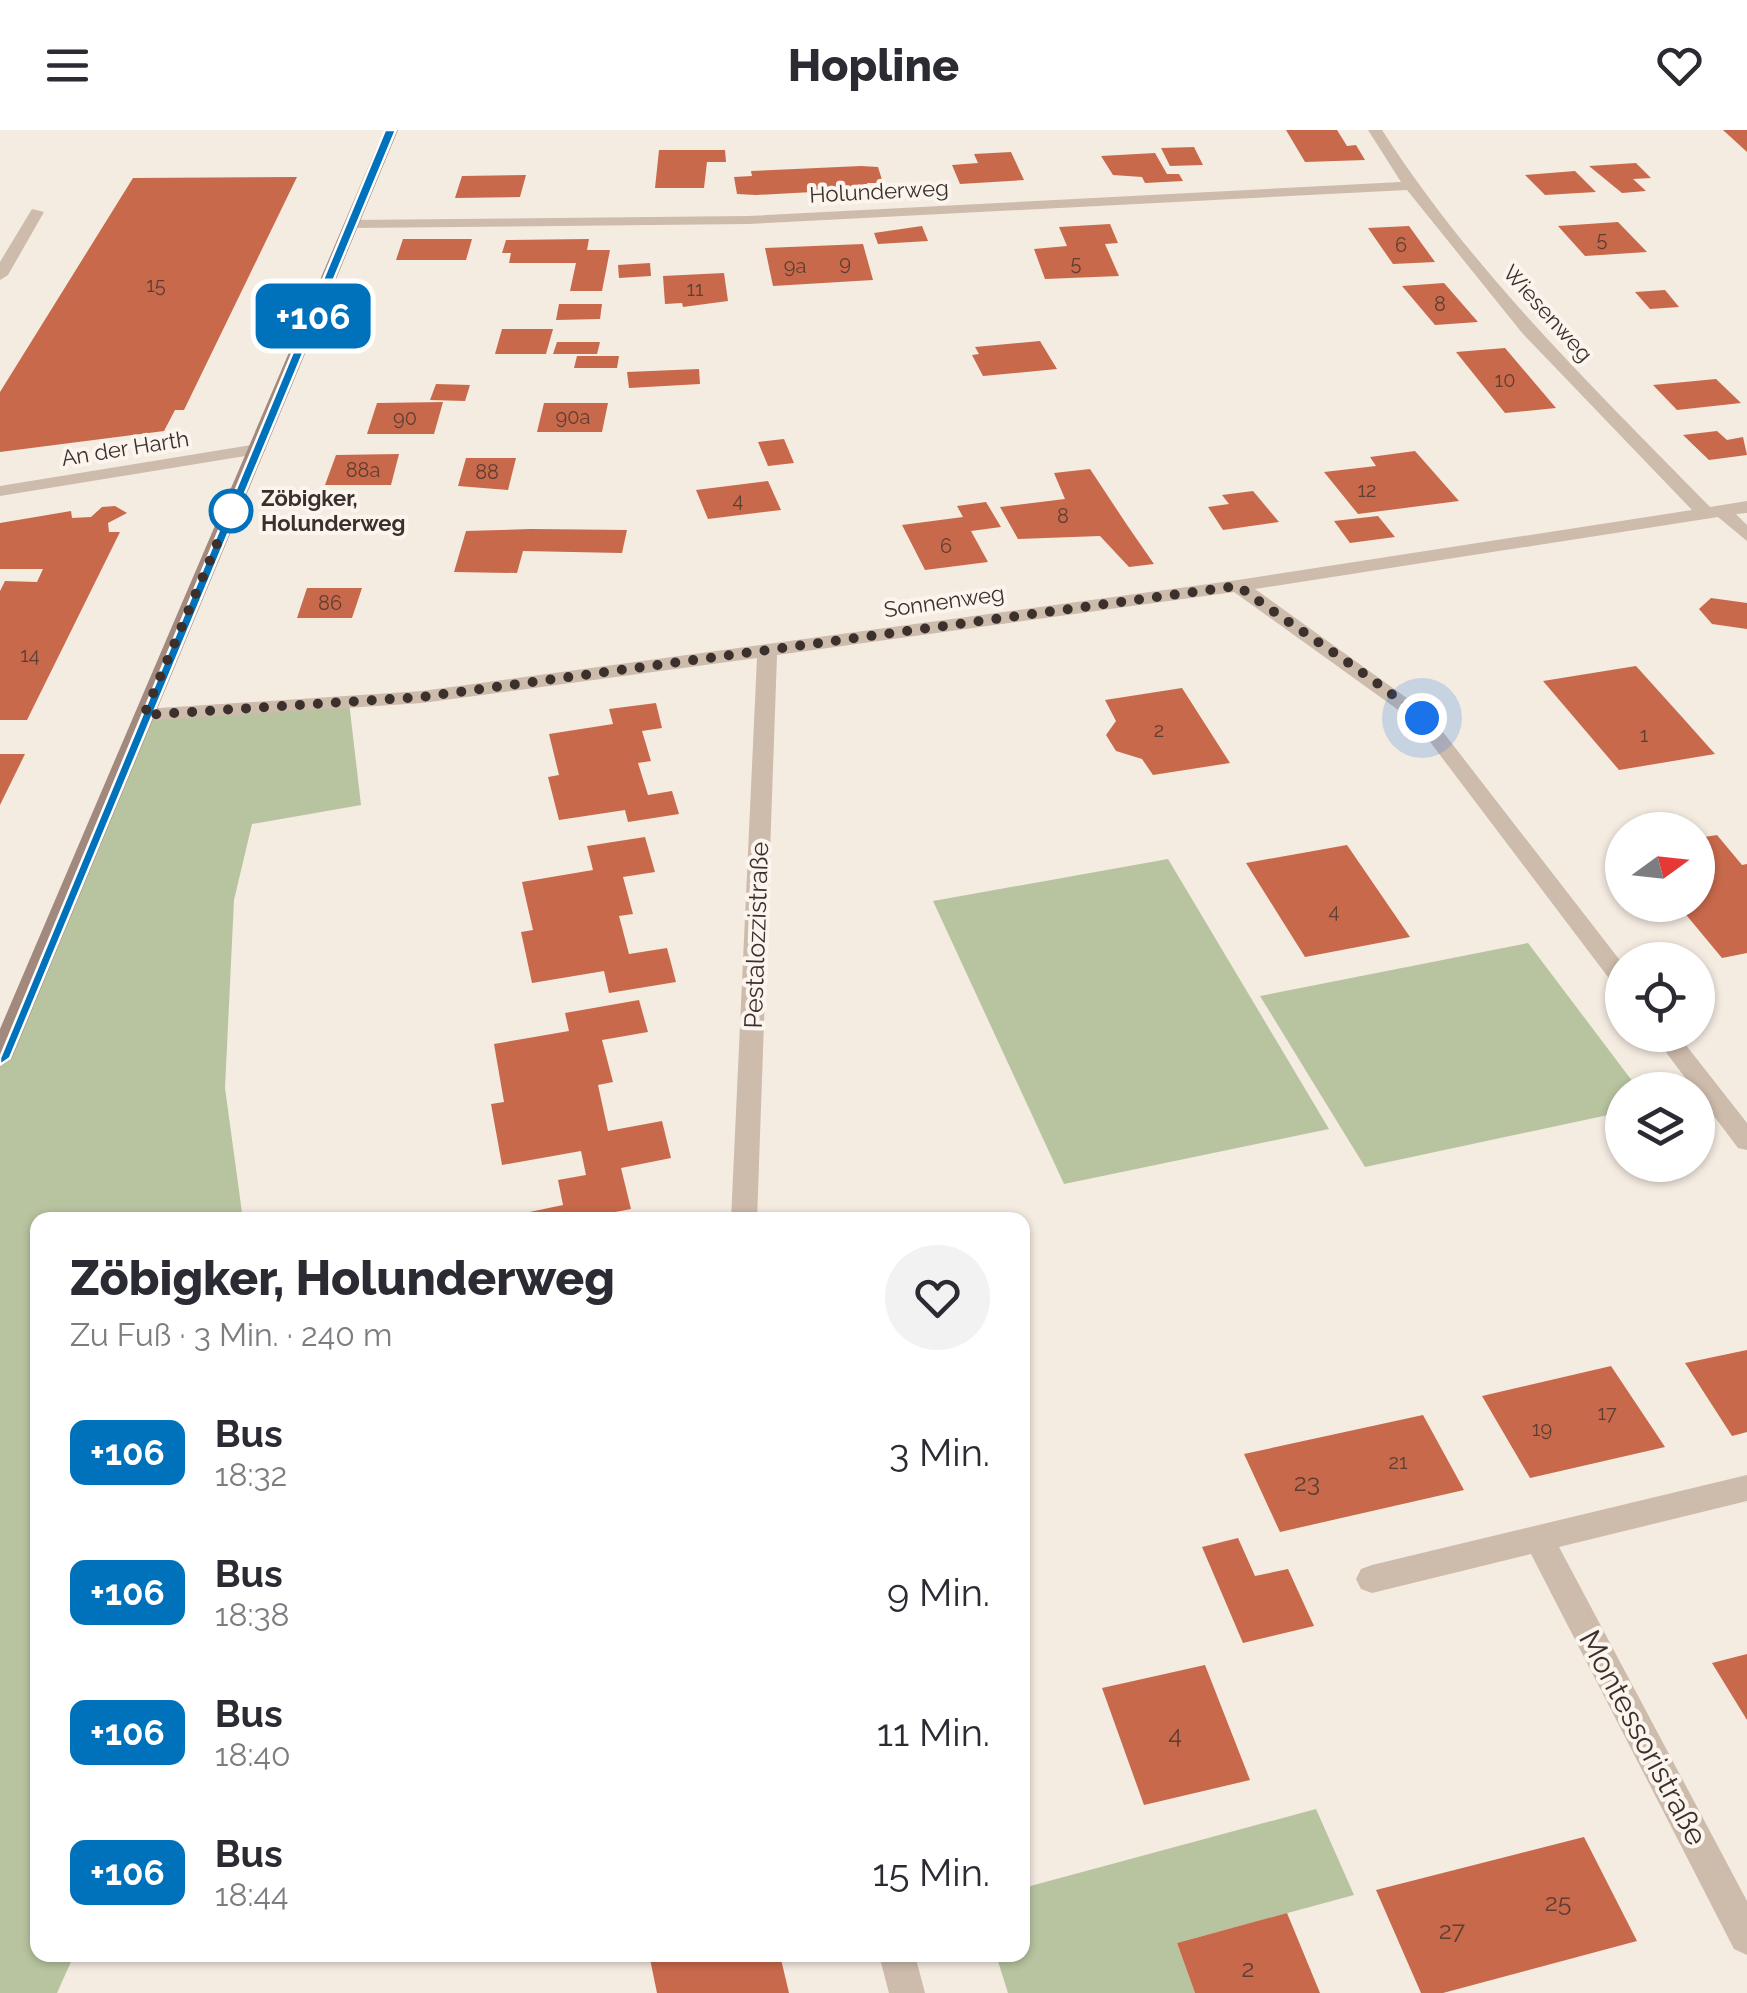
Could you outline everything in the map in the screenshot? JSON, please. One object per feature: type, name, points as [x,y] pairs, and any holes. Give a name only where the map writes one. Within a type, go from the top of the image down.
[{"type":"main road","points":[[0,1058],[391,130]]},
{"type":"street","name":"Wiesenweg","points":[[1376,130],[1408,186],[1530,329],[1713,512],[1747,535]]},
{"type":"street","name":"Holunderweg","points":[[351,224],[748,220],[1408,186]]},
{"type":"street","points":[[0,275],[37,212]]},
{"type":"street","name":"An der Harth","points":[[0,491],[257,449]]},
{"type":"street","name":"Sonnenweg","points":[[144,715],[422,697],[1238,586],[1747,507]]},
{"type":"street","points":[[1238,586],[1321,648],[1379,682],[1422,718],[1605,957]]},
{"type":"street","name":"Pestalozzistraße","points":[[744,1212],[767,650]]},
{"type":"street","points":[[1679,1052],[1747,1140]]},
{"type":"street","points":[[1372,1579],[1747,1488]]},
{"type":"street","name":"Montessoristraße","points":[[1540,1539],[1747,1937]]},
{"type":"street","points":[[899,1962],[907,1993]]},
{"type":"green space","points":[[349,702],[361,805],[252,824],[234,900],[225,1088],[242,1212],[30,1212],[30,1962],[71,1962],[57,1993],[0,1993],[0,1058],[144,715]]},
{"type":"green space","points":[[1168,859],[1329,1129],[1064,1184],[933,901]]},
{"type":"green space","points":[[1528,943],[1605,1045],[1605,1052],[1610,1052],[1625,1072],[1605,1072],[1605,1116],[1365,1167],[1260,996]]},
{"type":"green space","points":[[1316,1809],[1354,1895],[1177,1943],[1195,1993],[1008,1993],[998,1962],[1030,1962],[1030,1886]]},
{"type":"building","points":[[1286,130],[1337,130],[1347,146],[1356,145],[1365,160],[1305,162]]},
{"type":"building","points":[[1723,130],[1747,130],[1747,152]]},
{"type":"building","points":[[1194,147],[1203,165],[1170,166],[1161,148]]},
{"type":"building","points":[[659,150],[725,150],[726,162],[707,162],[704,188],[655,188]]},
{"type":"building","points":[[1011,152],[1024,180],[960,184],[952,165],[978,163],[974,154]]},
{"type":"building","points":[[1155,153],[1167,174],[1179,174],[1183,181],[1145,183],[1142,177],[1113,175],[1101,156]]},
{"type":"building","points":[[1636,163],[1651,178],[1633,179],[1646,191],[1622,193],[1589,166]]},
{"type":"building","points":[[878,167],[883,183],[867,183],[868,189],[756,195],[737,194],[734,177],[752,176],[751,171]]},
{"type":"building","points":[[1575,171],[1596,192],[1545,195],[1525,175]]},
{"type":"building","points":[[526,175],[520,197],[455,198],[462,176]]},
{"type":"building","points":[[297,177],[184,410],[175,410],[164,431],[0,452],[0,392],[133,178]]},
{"type":"building","points":[[1618,222],[1647,252],[1585,256],[1558,226]]},
{"type":"building","points":[[1110,224],[1118,243],[1105,244],[1119,276],[1045,279],[1034,249],[1067,246],[1059,227]]},
{"type":"building","points":[[922,226],[928,241],[878,244],[874,233]]},
{"type":"building","points":[[1409,226],[1435,262],[1393,264],[1368,228]]},
{"type":"building","points":[[403,239],[472,239],[466,260],[396,260]]},
{"type":"building","points":[[589,239],[587,250],[610,250],[602,291],[570,291],[576,263],[509,263],[511,253],[502,253],[506,240]]},
{"type":"building","points":[[863,244],[873,280],[773,286],[765,248]]},
{"type":"building","points":[[650,263],[651,276],[619,278],[618,265]]},
{"type":"building","points":[[724,273],[728,301],[683,307],[682,303],[665,304],[663,276]]},
{"type":"building","points":[[1444,283],[1478,322],[1435,325],[1402,286]]},
{"type":"building","points":[[1665,290],[1679,307],[1650,309],[1635,292]]},
{"type":"building","points":[[559,304],[602,304],[600,319],[556,320]]},
{"type":"building","points":[[502,329],[553,329],[546,354],[495,354]]},
{"type":"building","points":[[1040,341],[1057,369],[983,376],[972,355],[979,354],[975,347]]},
{"type":"building","points":[[557,342],[600,342],[597,354],[553,354]]},
{"type":"building","points":[[1505,348],[1556,408],[1505,413],[1456,352]]},
{"type":"building","points":[[577,356],[619,356],[617,368],[574,368]]},
{"type":"building","points":[[699,369],[700,384],[629,388],[627,372]]},
{"type":"building","points":[[1716,379],[1741,403],[1677,410],[1653,385]]},
{"type":"building","points":[[436,384],[470,385],[465,401],[430,400]]},
{"type":"building","points":[[443,402],[434,434],[367,434],[377,403]]},
{"type":"building","points":[[544,403],[608,403],[602,432],[537,432]]},
{"type":"building","points":[[1717,431],[1727,440],[1743,437],[1747,455],[1709,460],[1683,435]]},
{"type":"building","points":[[784,439],[794,463],[768,466],[758,442]]},
{"type":"building","points":[[1415,451],[1459,501],[1358,514],[1324,472],[1376,466],[1370,457]]},
{"type":"building","points":[[399,454],[391,485],[325,485],[336,455]]},
{"type":"building","points":[[466,458],[516,458],[508,490],[458,486]]},
{"type":"building","points":[[1090,469],[1154,564],[1129,567],[1100,536],[1018,539],[1000,507],[1065,499],[1054,473]]},
{"type":"building","points":[[768,481],[781,510],[708,519],[696,490]]},
{"type":"building","points":[[1253,491],[1279,522],[1223,530],[1208,507],[1229,504],[1222,495]]},
{"type":"building","points":[[986,502],[1001,527],[971,531],[988,562],[925,570],[902,525],[963,517],[957,506]]},
{"type":"building","points":[[115,506],[127,513],[108,523],[109,532],[120,532],[27,720],[0,720],[0,591],[5,581],[37,582],[43,569],[0,569],[0,523],[71,511],[72,518],[91,517],[102,507]]},
{"type":"building","points":[[1378,516],[1395,537],[1350,543],[1334,521]]},
{"type":"building","points":[[627,530],[622,553],[523,551],[517,573],[454,572],[466,531]]},
{"type":"building","points":[[307,588],[362,588],[352,618],[297,618]]},
{"type":"building","points":[[1711,598],[1747,603],[1747,629],[1712,624],[1699,609]]},
{"type":"building","points":[[1636,666],[1715,754],[1619,770],[1543,681]]},
{"type":"building","points":[[1182,688],[1230,763],[1153,775],[1142,759],[1116,751],[1106,735],[1116,721],[1105,700]]},
{"type":"building","points":[[656,703],[662,728],[642,731],[651,761],[638,763],[648,795],[672,791],[679,814],[628,822],[625,810],[559,820],[548,777],[559,775],[549,734],[613,724],[609,709]]},
{"type":"building","points":[[0,754],[25,754],[0,805]]},
{"type":"building","points":[[1715,835],[1742,865],[1747,864],[1747,953],[1722,958],[1715,950],[1715,942],[1709,942],[1692,922],[1715,922]]},
{"type":"building","points":[[645,837],[655,872],[623,877],[633,914],[619,916],[629,954],[667,948],[676,982],[609,993],[604,971],[532,983],[521,932],[533,930],[522,882],[593,870],[587,846]]},
{"type":"building","points":[[1347,845],[1410,937],[1305,957],[1246,863]]},
{"type":"building","points":[[639,1000],[648,1032],[602,1040],[613,1082],[598,1085],[608,1131],[662,1121],[671,1158],[621,1168],[631,1209],[529,1212],[563,1205],[558,1180],[586,1175],[581,1151],[502,1165],[491,1104],[504,1102],[494,1044],[569,1031],[565,1013]]},
{"type":"building","points":[[1747,1350],[1747,1432],[1732,1436],[1685,1363]]},
{"type":"building","points":[[1611,1366],[1665,1447],[1530,1478],[1482,1396]]},
{"type":"building","points":[[1423,1415],[1464,1490],[1280,1532],[1244,1454]]},
{"type":"building","points":[[1238,1538],[1255,1576],[1288,1569],[1314,1626],[1243,1643],[1202,1547]]},
{"type":"building","points":[[1747,1654],[1747,1720],[1712,1663]]},
{"type":"building","points":[[1205,1665],[1250,1780],[1144,1805],[1102,1688]]},
{"type":"building","points":[[1584,1837],[1637,1941],[1443,1993],[1421,1993],[1376,1890]]},
{"type":"building","points":[[1287,1913],[1320,1993],[1195,1993],[1177,1943]]},
{"type":"building","points":[[651,1962],[782,1962],[789,1993],[657,1993]]},
{"type":"bus line","name":"+106","points":[[0,1058],[391,130]]},
{"type":"place","name":"Zöbigker, Holunderweg","points":[[231,511]]},
{"type":"route","points":[[231,511],[144,715],[422,697],[1238,586],[1321,648],[1379,682],[1422,718]]}]
